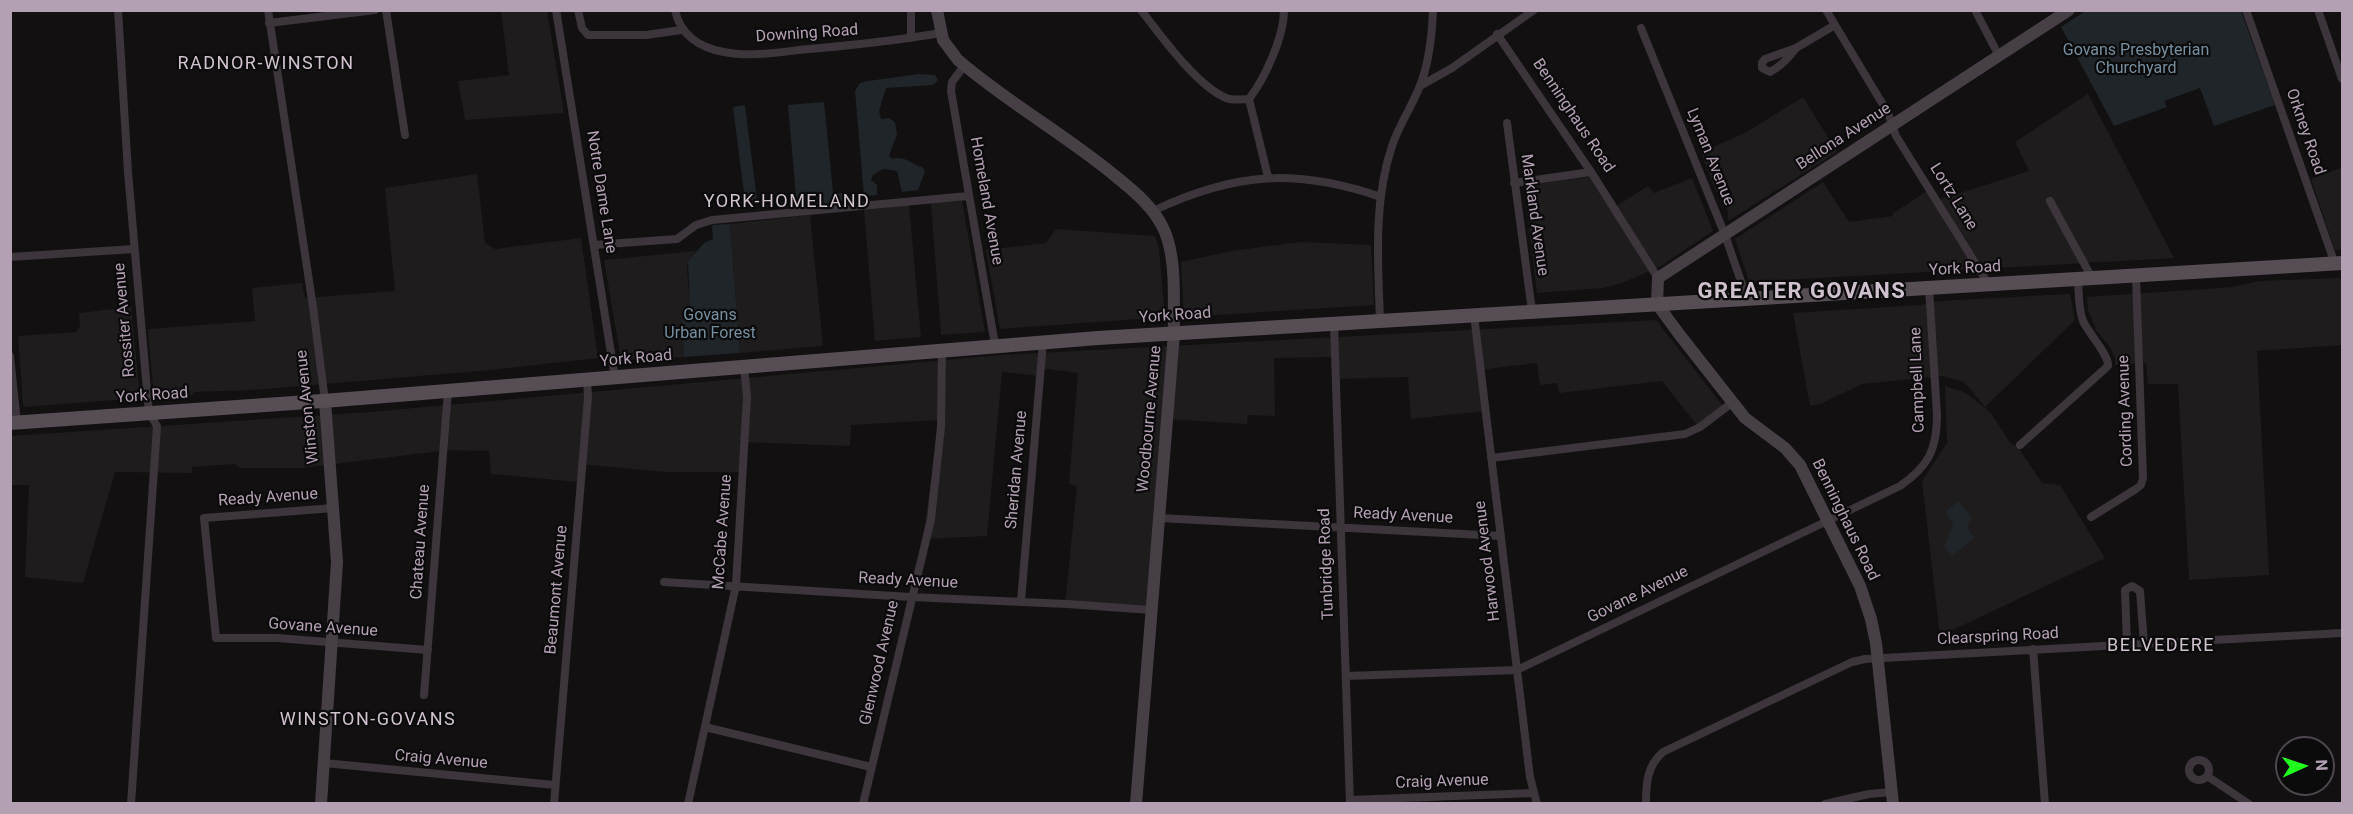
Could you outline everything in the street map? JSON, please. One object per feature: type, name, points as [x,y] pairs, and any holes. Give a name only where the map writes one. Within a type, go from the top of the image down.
[{"type":"main road","name":"York Road","points":[[14,423],[615,378],[995,345],[2339,263]]},
{"type":"street","name":"Rossiter Avenue","points":[[118,10],[134,249],[149,413],[156,426],[131,804]]},
{"type":"street","name":"Winston Avenue","points":[[268,10],[313,307],[325,401],[334,508],[337,562],[321,804]]},
{"type":"street","points":[[269,23],[375,10]]},
{"type":"street","points":[[386,10],[405,135]]},
{"type":"street","name":"Notre Dame Lane","points":[[556,10],[615,378]]},
{"type":"street","points":[[579,10],[582,28],[588,35],[646,35],[681,30],[675,10]]},
{"type":"street","points":[[911,10],[911,38]]},
{"type":"street","points":[[937,10],[941,33]]},
{"type":"street","points":[[1141,10],[1185,64],[1206,84],[1225,98],[1249,99]]},
{"type":"street","points":[[1268,177],[1249,99],[1262,78],[1278,41],[1284,10]]},
{"type":"street","points":[[1380,321],[1377,240],[1381,197],[1391,147],[1420,86],[1428,51],[1433,10]]},
{"type":"street","points":[[1420,86],[1452,69],[1497,34],[1534,10]]},
{"type":"street","name":"Lortz Lane","points":[[1826,10],[1888,112],[1896,136],[1989,285]]},
{"type":"street","points":[[1975,10],[1999,56]]},
{"type":"street","name":"Bellona Avenue","points":[[1658,278],[2069,10]]},
{"type":"street","name":"Orkney Road","points":[[2246,10],[2339,263]]},
{"type":"street","points":[[2318,10],[2343,79]]},
{"type":"street","points":[[1797,48],[1835,25]]},
{"type":"street","name":"Lyman Avenue","points":[[1641,27],[1725,235],[1748,299]]},
{"type":"street","name":"Downing Road","points":[[681,30],[707,47],[732,54],[786,52],[941,33]]},
{"type":"street","name":"Woodbourne Avenue","points":[[941,33],[946,47],[964,66],[1094,158],[1134,191],[1154,211],[1166,236],[1170,255],[1174,333],[1136,804]]},
{"type":"street","name":"Benninghaus Road","points":[[1497,34],[1591,172],[1658,278]]},
{"type":"street","name":"Homeland Avenue","points":[[964,66],[952,82],[951,91],[995,345]]},
{"type":"street","name":"Markland Avenue","points":[[1507,123],[1532,311]]},
{"type":"street","points":[[1514,183],[1591,172]]},
{"type":"street","points":[[1154,211],[1186,195],[1210,187],[1268,177],[1307,178],[1381,197]]},
{"type":"street","points":[[594,245],[677,239],[701,223],[712,220],[968,196]]},
{"type":"street","points":[[2020,445],[2108,366],[2108,360],[2093,340],[2081,315],[2085,279],[2050,201]]},
{"type":"street","points":[[10,257],[134,249]]},
{"type":"street","name":"Cording Avenue","points":[[2091,517],[2136,489],[2141,485],[2143,478],[2136,276]]},
{"type":"street","points":[[1657,304],[1658,278]]},
{"type":"street","name":"Campbell Lane","points":[[1923,467],[1935,445],[1937,426],[1929,288]]},
{"type":"street","name":"Benninghaus Road","points":[[1657,304],[1745,418],[1794,458],[1866,601],[1877,658],[1892,798]]},
{"type":"street","name":"Harwood Avenue","points":[[1474,315],[1530,777],[1537,804]]},
{"type":"street","name":"Tunbridge Road","points":[[1334,324],[1350,802]]},
{"type":"street","name":"Sheridan Avenue","points":[[1021,601],[1043,342]]},
{"type":"street","name":"Glenwood Avenue","points":[[863,804],[921,563],[937,476],[943,400],[942,350]]},
{"type":"street","points":[[10,356],[14,423]]},
{"type":"street","name":"McCabe Avenue","points":[[688,804],[736,585],[747,397],[744,367]]},
{"type":"street","name":"Beaumont Avenue","points":[[554,804],[588,397],[587,380]]},
{"type":"street","name":"Chateau Avenue","points":[[424,694],[448,391]]},
{"type":"street","points":[[1491,458],[1685,434],[1707,422],[1733,402]]},
{"type":"street","name":"Govane Avenue","points":[[1346,676],[1517,670],[1900,486],[1915,476],[1923,467]]},
{"type":"street","name":"Ready Avenue","points":[[216,638],[203,521],[205,517],[334,508]]},
{"type":"street","name":"Ready Avenue","points":[[1159,518],[1501,536]]},
{"type":"street","name":"Ready Avenue","points":[[664,582],[1151,610]]},
{"type":"street","points":[[2127,645],[2124,598],[2125,590],[2132,586],[2139,591],[2144,644]]},
{"type":"street","name":"Clearspring Road","points":[[1646,804],[1648,775],[1651,766],[1655,759],[1674,745],[1852,662],[1877,658],[2343,633]]},
{"type":"street","name":"Govane Avenue","points":[[216,638],[277,639],[428,650]]},
{"type":"street","points":[[2033,650],[2045,804]]},
{"type":"street","points":[[705,727],[871,767]]},
{"type":"street","name":"Craig Avenue","points":[[324,764],[555,785]]},
{"type":"street","points":[[2207,776],[2249,804]]},
{"type":"street","name":"Craig Avenue","points":[[1350,802],[1534,793]]},
{"type":"street","points":[[1825,804],[1869,794],[1892,798]]},
{"type":"shaded area","points":[[501,11],[547,11],[564,113],[465,120],[458,81],[509,75]]},
{"type":"shaded area","points":[[2088,94],[2174,258],[1749,282],[1735,239],[1823,182],[1849,222],[1893,216],[1892,214],[1930,189],[1939,200],[2029,171],[2015,142]]},
{"type":"shaded area","points":[[1803,97],[1837,152],[1728,221],[1726,192],[1716,192],[1701,152],[1745,133]]},
{"type":"shaded area","points":[[2341,168],[2342,249],[2335,250],[2311,179]]},
{"type":"shaded area","points":[[477,174],[485,243],[495,249],[581,238],[598,358],[490,370],[252,390],[194,392],[193,395],[154,398],[148,329],[255,321],[252,288],[302,283],[305,298],[395,291],[385,188]]},
{"type":"shaded area","points":[[1589,177],[1610,210],[1648,186],[1654,193],[1692,178],[1713,231],[1661,266],[1622,283],[1603,288],[1537,293],[1524,186]]},
{"type":"shaded area","points":[[962,201],[985,332],[941,335],[931,203]]},
{"type":"shaded area","points":[[909,205],[921,337],[875,341],[864,210]]},
{"type":"shaded area","points":[[810,215],[823,346],[740,353],[730,224]]},
{"type":"shaded area","points":[[1056,229],[1155,236],[1159,248],[1165,317],[1000,329],[986,250],[1046,243]]},
{"type":"shaded area","points":[[1300,242],[1371,245],[1374,305],[1184,317],[1181,262],[1231,251]]},
{"type":"shaded area","points":[[696,251],[688,261],[687,269],[690,303],[682,320],[684,357],[621,360],[604,260]]},
{"type":"shaded area","points":[[2339,278],[2342,280],[2342,345],[2257,351],[2269,575],[2189,580],[2178,384],[2148,384],[2146,363],[2115,365],[2115,358],[2110,347],[2096,330],[2088,310],[2087,297],[2233,287],[2259,281]]},
{"type":"shaded area","points":[[2070,294],[2075,320],[1985,407],[1964,382],[1943,376],[1862,384],[1820,404],[1810,406],[1793,313],[1920,305],[1940,301]]},
{"type":"shaded area","points":[[131,307],[140,398],[25,407],[23,405],[18,336],[77,332],[80,328],[79,313]]},
{"type":"shaded area","points":[[1656,320],[1726,410],[1700,429],[1662,381],[1559,393],[1557,383],[1540,385],[1537,363],[1479,370],[1484,411],[1411,419],[1408,377],[1336,379],[1335,357],[1274,358],[1275,416],[1248,415],[1247,424],[1167,419],[1150,609],[1065,605],[1077,486],[1069,484],[1078,373],[1040,368],[1039,376],[1002,372],[987,536],[923,539],[939,420],[851,425],[850,446],[744,442],[742,472],[664,472],[581,464],[579,482],[491,474],[489,451],[449,450],[301,468],[240,468],[235,464],[192,467],[192,473],[115,472],[83,583],[25,577],[29,485],[11,485],[11,436],[370,412],[1001,355]]},
{"type":"shaded area","points":[[1945,386],[1966,393],[1991,413],[2010,443],[2018,447],[2042,483],[2060,485],[2105,558],[1940,636],[1922,481],[1947,443]]},
{"type":"green space","name":"Govans Presbyterian Churchyard","points":[[2087,10],[2241,11],[2275,105],[2214,126],[2200,88],[2164,101],[2167,107],[2114,126],[2061,27]]},
{"type":"green space","points":[[919,74],[935,75],[938,80],[933,85],[886,88],[879,111],[881,119],[889,118],[895,122],[897,134],[889,156],[892,159],[907,160],[922,167],[925,171],[918,190],[902,192],[897,171],[883,169],[873,175],[871,180],[877,185],[877,195],[864,196],[855,91],[860,83]]},
{"type":"green space","points":[[824,102],[833,192],[845,194],[850,198],[850,202],[797,207],[788,105]]},
{"type":"green space","points":[[745,105],[757,200],[745,201],[733,107]]},
{"type":"green space","name":"Govans Urban Forest","points":[[730,224],[740,353],[684,357],[682,320],[690,303],[688,261],[705,242],[713,239],[712,225]]},
{"type":"green space","points":[[1958,501],[1971,517],[1967,527],[1974,538],[1952,556],[1945,548],[1953,525],[1946,512]]},
{"type":"district","name":"RADNOR-WINSTON","points":[[266,64]]},
{"type":"district","name":"YORK-HOMELAND","points":[[787,202]]},
{"type":"district","name":"GREATER GOVANS","points":[[1802,292]]},
{"type":"district","name":"BELVEDERE","points":[[2161,646]]},
{"type":"district","name":"WINSTON-GOVANS","points":[[368,720]]}]
